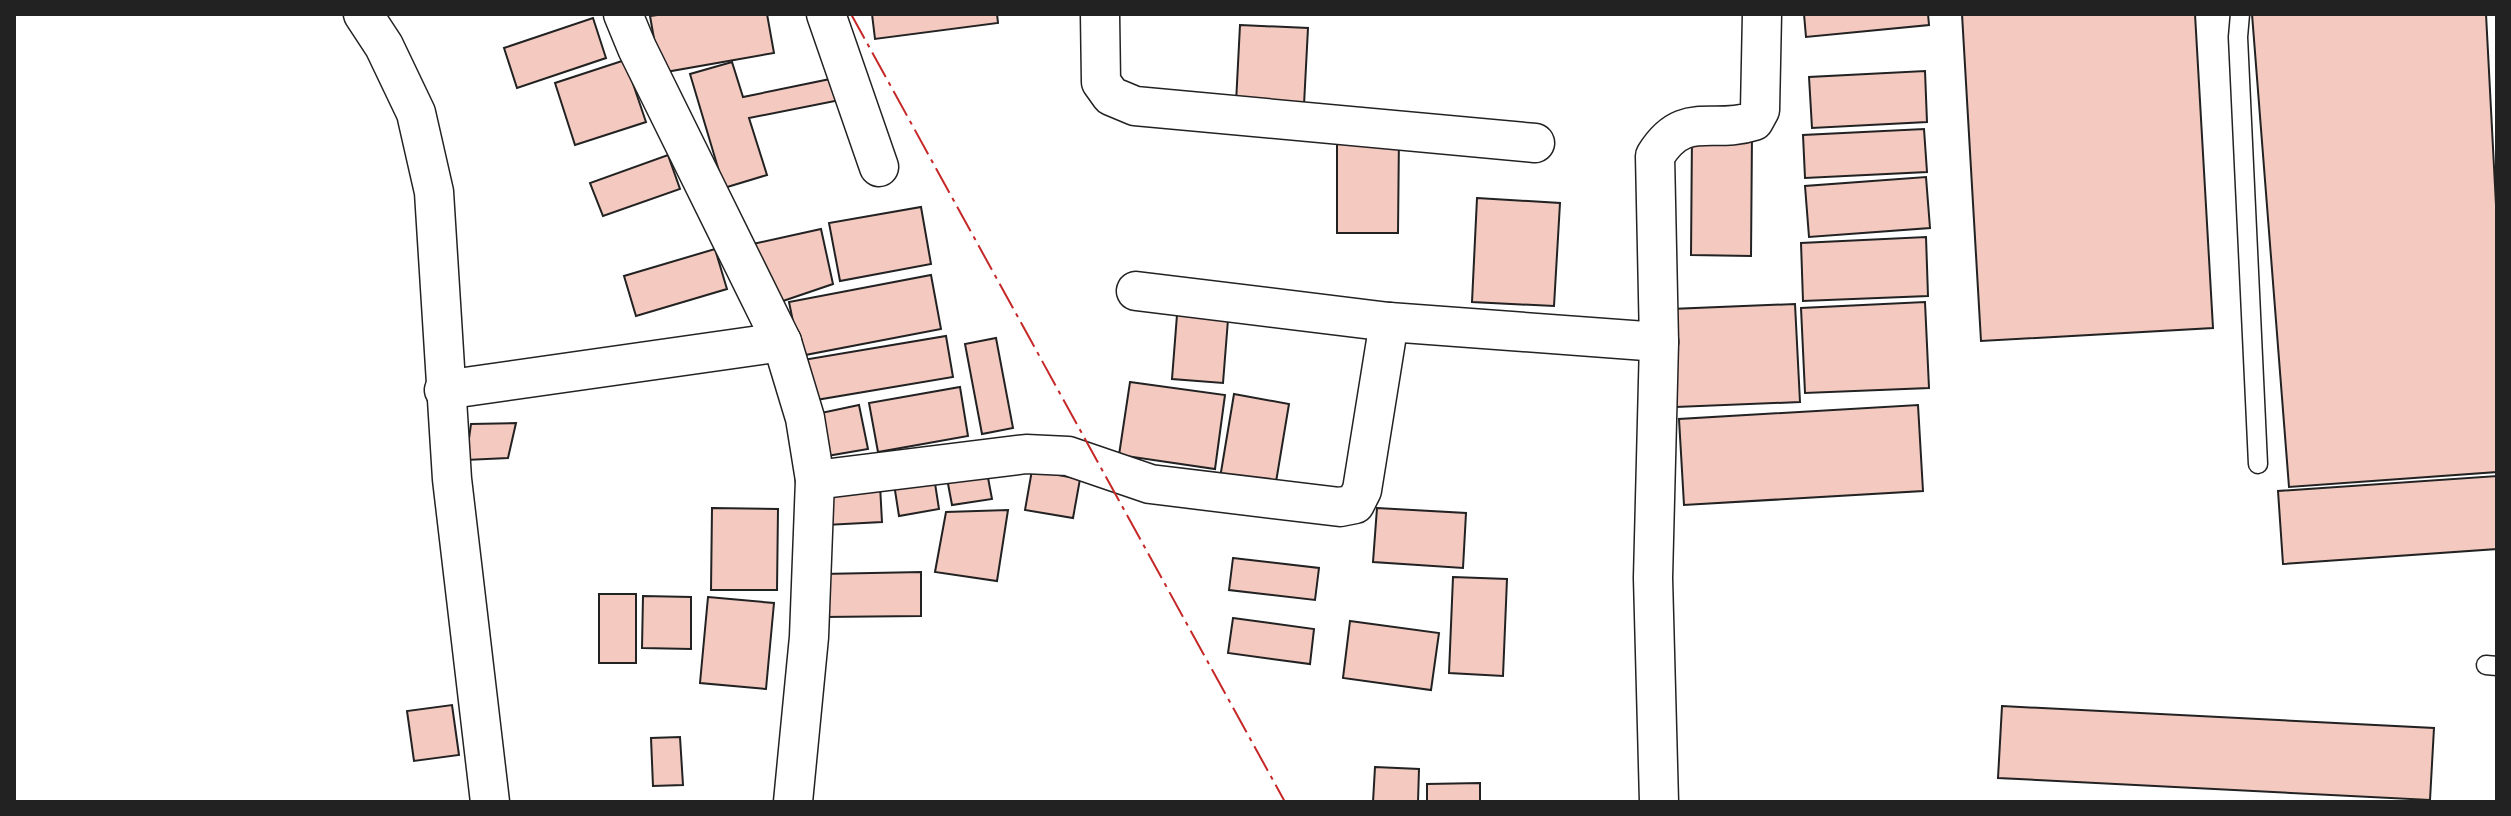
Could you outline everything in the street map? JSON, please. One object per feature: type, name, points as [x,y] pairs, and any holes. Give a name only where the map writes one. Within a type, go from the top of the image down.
[{"type":"street","points":[[363,14],[384,46],[416,113],[434,192],[444,390],[490,802]]},
{"type":"street","points":[[623,14],[782,342],[805,418],[815,480],[809,637],[793,802]]},
{"type":"street","points":[[826,14],[879,167]]},
{"type":"street","points":[[1100,14],[1101,82],[1111,96],[1135,106],[1535,143]]},
{"type":"street","points":[[1659,802],[1653,578],[1659,342],[1655,156],[1667,136],[1685,126],[1743,125],[1754,121],[1760,110],[1762,14]]},
{"type":"street","points":[[1136,291],[1389,322],[1659,342]]},
{"type":"street","points":[[815,480],[1026,454],[1052,455],[1068,456],[1150,484],[1340,507],[1355,504],[1362,490],[1389,322]]},
{"type":"street","points":[[444,390],[782,342]]},
{"type":"lane","points":[[2240,14],[2238,53],[2258,464]]},
{"type":"building","points":[[767,14],[774,53],[660,73],[650,16]]},
{"type":"building","points":[[872,14],[997,14],[998,23],[875,39]]},
{"type":"building","points":[[1804,14],[1928,14],[1929,25],[1806,37]]},
{"type":"building","points":[[1962,14],[2195,14],[2213,328],[1981,341]]},
{"type":"building","points":[[2252,14],[2486,14],[2497,224],[2497,472],[2289,487]]},
{"type":"building","points":[[593,18],[606,58],[517,88],[504,48]]},
{"type":"building","points":[[1240,25],[1308,28],[1304,105],[1236,103]]},
{"type":"building","points":[[625,60],[646,122],[575,145],[555,83]]},
{"type":"building","points":[[732,62],[743,97],[835,78],[840,100],[749,118],[767,175],[724,188],[690,74]]},
{"type":"building","points":[[1925,71],[1927,122],[1812,128],[1809,77]]},
{"type":"building","points":[[1924,129],[1927,172],[1805,178],[1803,135]]},
{"type":"building","points":[[1692,133],[1752,134],[1751,256],[1691,255]]},
{"type":"building","points":[[1337,134],[1399,134],[1398,233],[1337,233]]},
{"type":"building","points":[[668,155],[680,189],[603,216],[590,183]]},
{"type":"building","points":[[1926,177],[1930,228],[1809,237],[1805,186]]},
{"type":"building","points":[[1477,198],[1560,203],[1554,306],[1472,302]]},
{"type":"building","points":[[921,207],[931,264],[840,281],[829,223]]},
{"type":"building","points":[[821,229],[833,284],[780,302],[744,246]]},
{"type":"building","points":[[1926,237],[1928,296],[1803,301],[1801,243]]},
{"type":"building","points":[[715,249],[727,289],[636,316],[624,276]]},
{"type":"building","points":[[931,275],[941,329],[800,356],[789,302]]},
{"type":"building","points":[[1178,302],[1229,307],[1223,383],[1172,379]]},
{"type":"building","points":[[1925,302],[1929,388],[1805,393],[1801,308]]},
{"type":"building","points":[[1795,304],[1800,402],[1676,407],[1671,309]]},
{"type":"building","points":[[946,336],[953,377],[810,401],[803,360]]},
{"type":"building","points":[[996,338],[1013,428],[982,434],[965,344]]},
{"type":"building","points":[[1130,382],[1225,395],[1215,469],[1119,455]]},
{"type":"building","points":[[960,387],[968,436],[878,452],[869,403]]},
{"type":"building","points":[[1234,394],[1289,404],[1275,488],[1220,478]]},
{"type":"building","points":[[859,405],[868,449],[827,456],[821,413]]},
{"type":"building","points":[[1918,405],[1923,491],[1684,505],[1679,419]]},
{"type":"building","points":[[516,423],[508,458],[466,460],[471,424]]},
{"type":"building","points":[[986,467],[992,499],[952,505],[946,473]]},
{"type":"building","points":[[1032,470],[1080,479],[1073,518],[1025,510]]},
{"type":"building","points":[[2497,476],[2497,549],[2283,564],[2278,491]]},
{"type":"building","points":[[934,477],[939,509],[899,516],[894,484]]},
{"type":"building","points":[[880,485],[882,522],[826,525],[824,488]]},
{"type":"building","points":[[712,508],[778,509],[777,590],[711,590]]},
{"type":"building","points":[[1377,508],[1466,513],[1463,568],[1373,562]]},
{"type":"building","points":[[1008,510],[997,581],[935,572],[946,512]]},
{"type":"building","points":[[1233,558],[1319,568],[1315,600],[1229,590]]},
{"type":"building","points":[[921,572],[921,616],[823,617],[822,574]]},
{"type":"building","points":[[1453,577],[1507,579],[1503,676],[1449,673]]},
{"type":"building","points":[[599,594],[636,594],[636,663],[599,663]]},
{"type":"building","points":[[643,596],[691,597],[691,649],[642,648]]},
{"type":"building","points":[[708,597],[774,603],[766,689],[700,683]]},
{"type":"building","points":[[1233,618],[1314,629],[1310,664],[1228,653]]},
{"type":"building","points":[[1350,621],[1439,633],[1431,690],[1343,678]]},
{"type":"building","points":[[452,705],[459,755],[414,761],[407,711]]},
{"type":"building","points":[[2002,706],[2434,728],[2430,800],[1998,778]]},
{"type":"building","points":[[680,737],[683,785],[653,786],[651,738]]},
{"type":"building","points":[[1375,767],[1419,769],[1418,802],[1373,802]]},
{"type":"building","points":[[1480,783],[1480,802],[1427,802],[1427,784]]},
{"type":"power","points":[[851,14],[1285,802]]}]
